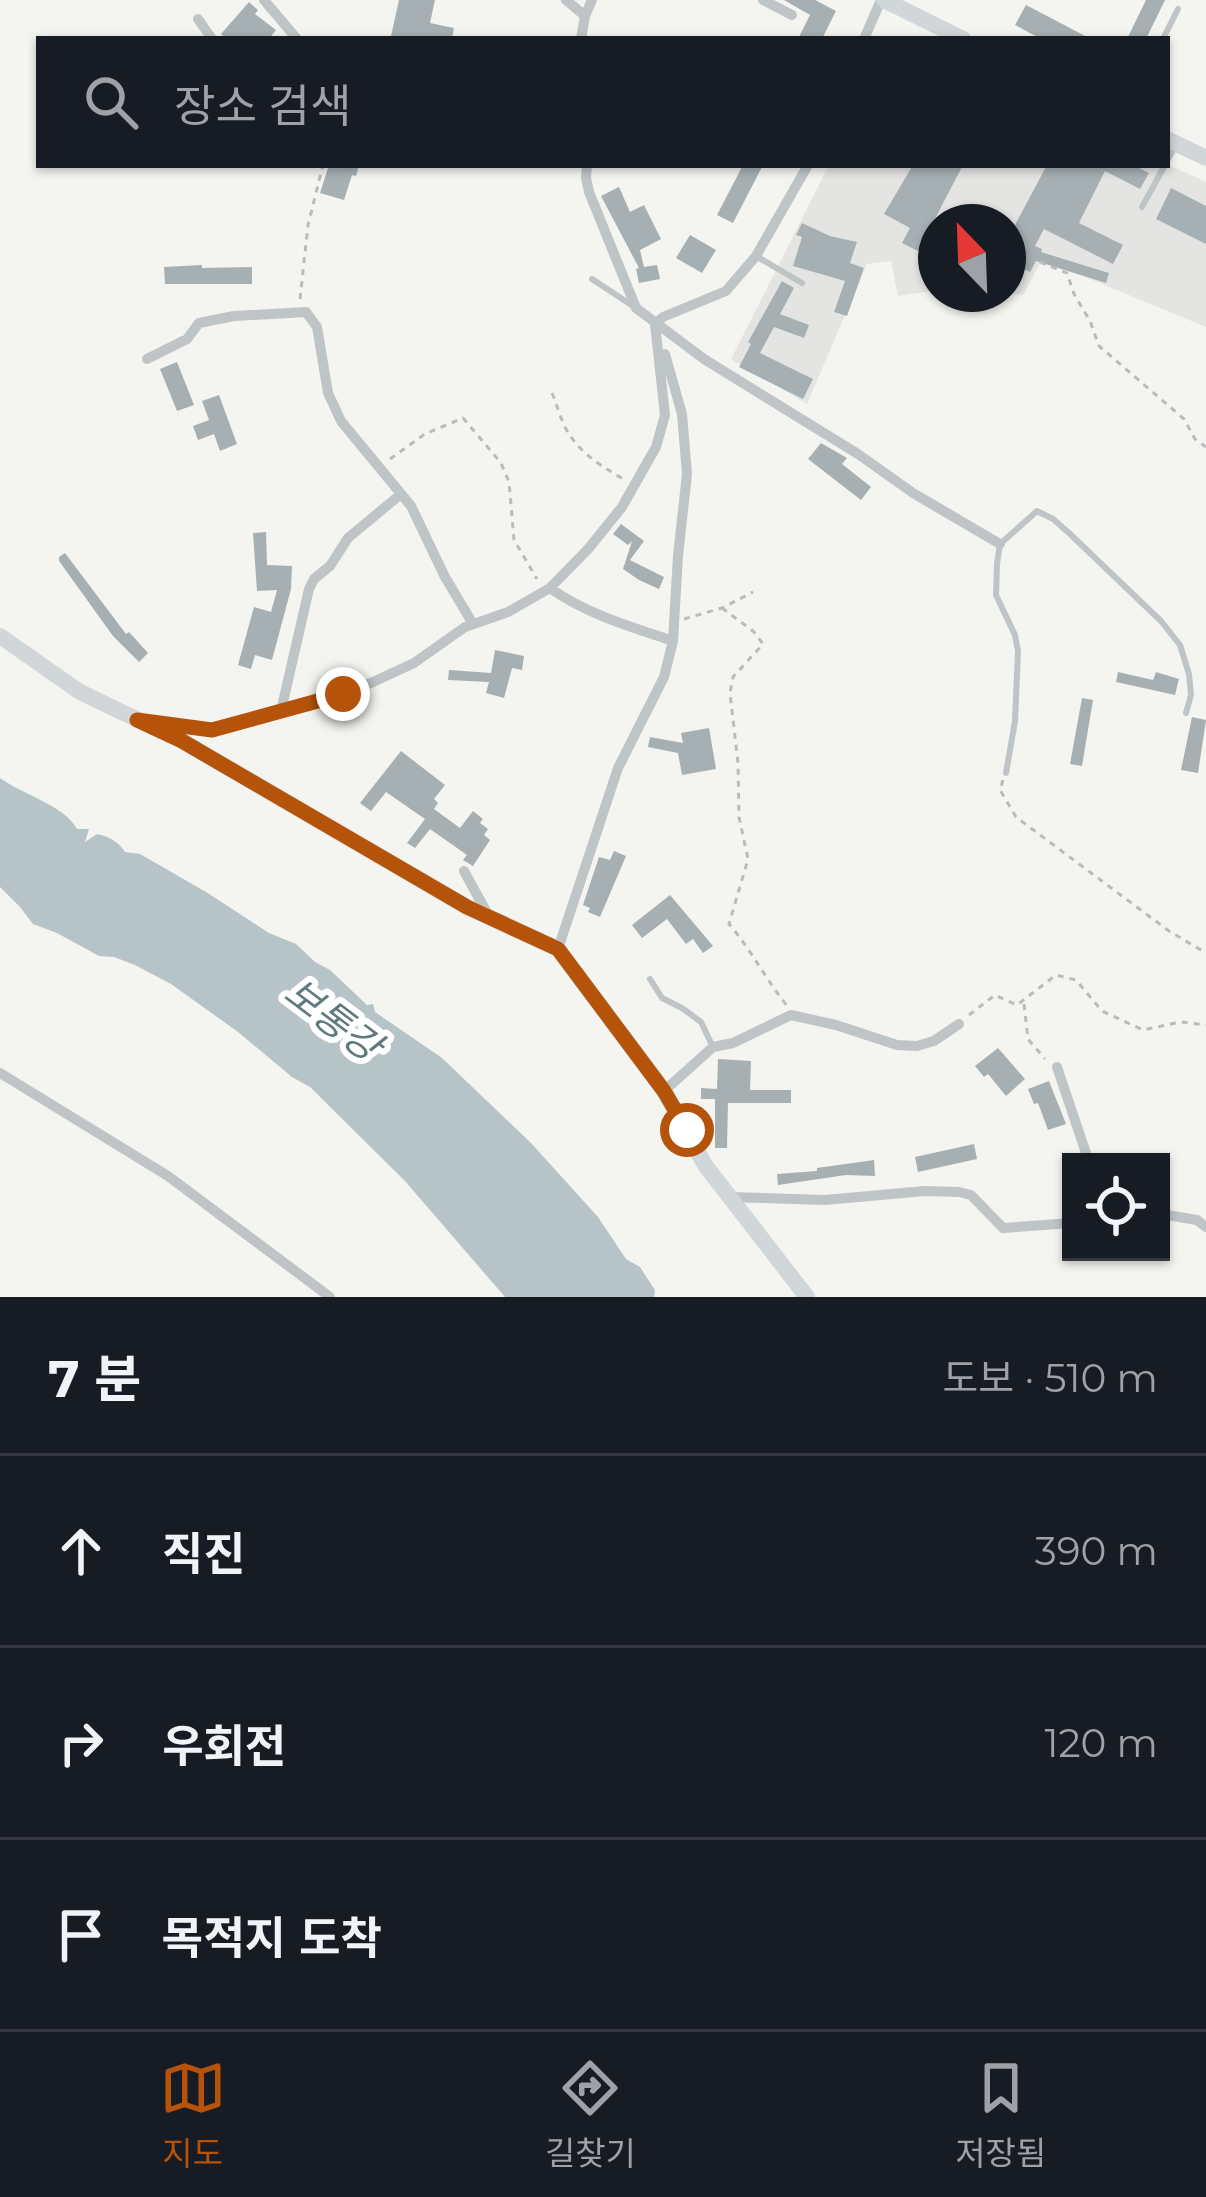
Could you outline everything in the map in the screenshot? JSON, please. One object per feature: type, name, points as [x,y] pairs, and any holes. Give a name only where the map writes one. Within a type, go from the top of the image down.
[{"type":"main road","points":[[883,0],[957,36]]},
{"type":"main road","points":[[1172,141],[1206,158]]},
{"type":"main road","points":[[0,636],[80,692],[182,741],[467,907],[558,949],[664,1091],[728,1197],[807,1297]]},
{"type":"street","points":[[264,0],[294,36]]},
{"type":"street","points":[[566,0],[585,16]]},
{"type":"street","points":[[582,36],[592,0]]},
{"type":"street","points":[[764,0],[792,15]]},
{"type":"street","points":[[865,36],[883,0]]},
{"type":"street","points":[[198,19],[210,36]]},
{"type":"street","points":[[588,168],[589,191],[636,308],[704,359],[1000,544]]},
{"type":"street","points":[[655,324],[726,290],[756,256],[806,168]]},
{"type":"street","points":[[147,359],[179,344],[199,323],[306,312],[316,328],[328,393],[341,421],[411,506],[473,623]]},
{"type":"street","points":[[137,720],[212,730],[343,694],[400,671],[473,623],[508,612],[548,589],[589,548],[636,485],[656,447],[665,415],[655,324]]},
{"type":"street","points":[[558,949],[623,754],[664,676],[674,641],[686,432],[655,324]]},
{"type":"street","points":[[281,712],[305,599],[314,579],[330,566],[354,532],[401,494]]},
{"type":"street","points":[[548,589],[614,621],[674,641]]},
{"type":"street","points":[[464,871],[489,916]]},
{"type":"street","points":[[664,1091],[713,1047],[733,1043],[790,1015],[896,1045],[934,1041],[959,1024]]},
{"type":"street","points":[[1057,1067],[1086,1153]]},
{"type":"street","points":[[0,1073],[168,1176],[330,1297]]},
{"type":"street","points":[[728,1197],[825,1200],[959,1192],[971,1195],[1003,1228],[1062,1223]]},
{"type":"street","points":[[1170,1215],[1198,1220],[1206,1227]]},
{"type":"lane","points":[[1164,36],[1178,9]]},
{"type":"lane","points":[[1142,207],[1163,168]]},
{"type":"lane","points":[[756,256],[802,283]]},
{"type":"lane","points":[[592,279],[636,308]]},
{"type":"lane","points":[[1006,773],[1015,721],[1018,651],[996,595],[1000,544],[1037,511],[1053,519],[1161,621],[1180,645],[1191,695],[1186,713]]},
{"type":"lane","points":[[650,980],[662,998],[700,1022],[713,1047]]},
{"type":"path","points":[[306,312],[299,298],[308,225],[322,168]]},
{"type":"path","points":[[1040,262],[1067,273],[1099,346],[1184,419],[1195,439],[1206,447]]},
{"type":"path","points":[[552,393],[576,443],[598,465],[636,485]]},
{"type":"path","points":[[380,468],[409,444],[463,418],[501,463],[509,482],[514,540],[548,589]]},
{"type":"path","points":[[676,621],[722,608],[753,592]]},
{"type":"path","points":[[722,608],[763,644],[733,677],[730,693],[739,817],[748,859],[730,924],[754,953],[790,1015]]},
{"type":"path","points":[[1006,773],[1000,790],[1016,818],[1169,932],[1206,953]]},
{"type":"path","points":[[959,1024],[995,994],[1017,1005],[1056,975],[1076,980],[1102,1011],[1143,1030],[1180,1022],[1206,1025]]},
{"type":"path","points":[[1024,1002],[1028,1039],[1057,1067]]},
{"type":"shaded area","points":[[1170,165],[1206,182],[1206,327],[1042,259],[1026,289],[1026,204],[918,204],[918,293],[898,296],[891,261],[867,264],[807,404],[731,359],[827,168]]},
{"type":"water","name":"보통강","points":[[0,778],[53,807],[77,829],[89,829],[85,842],[97,834],[109,838],[125,852],[140,854],[269,933],[296,944],[367,1005],[373,1004],[375,1012],[442,1058],[531,1143],[598,1217],[626,1259],[640,1267],[655,1290],[654,1297],[505,1297],[405,1181],[310,1087],[171,984],[33,924],[0,887]]},
{"type":"building","points":[[399,0],[435,0],[430,23],[454,28],[453,36],[391,36]]},
{"type":"building","points":[[784,0],[815,0],[836,11],[824,36],[800,36],[810,15]]},
{"type":"building","points":[[1146,0],[1165,0],[1147,36],[1128,36]]},
{"type":"building","points":[[249,2],[258,10],[255,14],[276,30],[271,36],[221,34]]},
{"type":"building","points":[[1026,5],[1085,36],[1035,36],[1015,25]]},
{"type":"building","points":[[328,168],[358,168],[344,200],[320,193]]},
{"type":"building","points":[[741,168],[761,168],[733,223],[717,215]]},
{"type":"building","points":[[911,168],[961,168],[943,204],[918,204],[918,251],[902,243],[910,228],[884,214]]},
{"type":"building","points":[[1045,168],[1139,168],[1149,173],[1140,189],[1105,171],[1079,223],[1123,245],[1113,264],[1044,229],[1035,246],[1109,273],[1106,283],[1036,261],[1030,272],[1026,270],[1026,204]]},
{"type":"building","points":[[619,187],[630,212],[644,205],[661,239],[640,250],[644,267],[657,265],[660,279],[639,283],[639,268],[601,196]]},
{"type":"building","points":[[1171,188],[1206,206],[1206,244],[1156,219]]},
{"type":"building","points":[[802,223],[857,242],[850,263],[864,268],[847,316],[834,312],[845,281],[793,266]]},
{"type":"building","points":[[690,235],[716,250],[702,273],[676,258]]},
{"type":"building","points":[[164,267],[252,267],[252,284],[165,284]]},
{"type":"building","points":[[782,281],[794,288],[780,314],[809,325],[804,338],[774,327],[760,353],[813,379],[803,399],[739,367]]},
{"type":"building","points":[[177,362],[194,405],[177,411],[160,369]]},
{"type":"building","points":[[219,395],[237,444],[220,451],[214,434],[198,440],[193,426],[209,420],[202,401]]},
{"type":"building","points":[[821,443],[847,458],[842,464],[871,487],[861,500],[808,459]]},
{"type":"building","points":[[621,524],[644,541],[630,560],[664,577],[659,589],[623,569],[632,541],[628,545],[613,534]]},
{"type":"building","points":[[266,532],[267,565],[292,566],[291,589],[272,660],[255,655],[251,669],[238,665],[254,607],[271,612],[277,590],[257,591],[253,533]]},
{"type":"building","points":[[65,553],[126,634],[148,653],[139,662],[113,636],[59,561]]},
{"type":"building","points":[[495,650],[524,656],[522,670],[512,668],[504,698],[486,693],[489,682],[448,680],[449,670],[491,673]]},
{"type":"building","points":[[1118,672],[1153,680],[1156,672],[1179,679],[1175,695],[1116,682]]},
{"type":"building","points":[[1082,698],[1093,700],[1082,766],[1070,764]]},
{"type":"building","points":[[1192,717],[1206,720],[1198,773],[1181,770]]},
{"type":"building","points":[[709,728],[716,769],[682,775],[678,753],[648,747],[650,737],[683,743],[681,733]]},
{"type":"building","points":[[401,751],[445,785],[434,799],[438,803],[434,809],[460,828],[473,811],[483,819],[480,823],[488,829],[484,835],[490,840],[473,866],[463,860],[467,855],[430,829],[415,848],[407,843],[425,819],[386,792],[371,811],[360,803]]},
{"type":"building","points":[[614,851],[626,856],[600,917],[583,905],[599,857],[610,860]]},
{"type":"building","points":[[670,895],[713,946],[703,953],[693,939],[686,944],[667,919],[642,938],[632,925]]},
{"type":"building","points":[[998,1048],[1025,1079],[1006,1096],[975,1066]]},
{"type":"building","points":[[718,1059],[751,1061],[750,1090],[791,1090],[791,1103],[728,1103],[727,1148],[715,1148],[715,1099],[701,1099],[701,1088],[717,1089]]},
{"type":"building","points":[[1049,1081],[1066,1124],[1048,1130],[1028,1089]]},
{"type":"building","points":[[974,1144],[977,1159],[918,1172],[915,1157]]},
{"type":"building","points":[[874,1160],[875,1176],[846,1175],[778,1185],[777,1174]]},
{"type":"route","points":[[343,694],[223,729],[137,720],[182,741],[467,907],[558,949],[664,1091],[687,1130]]}]
